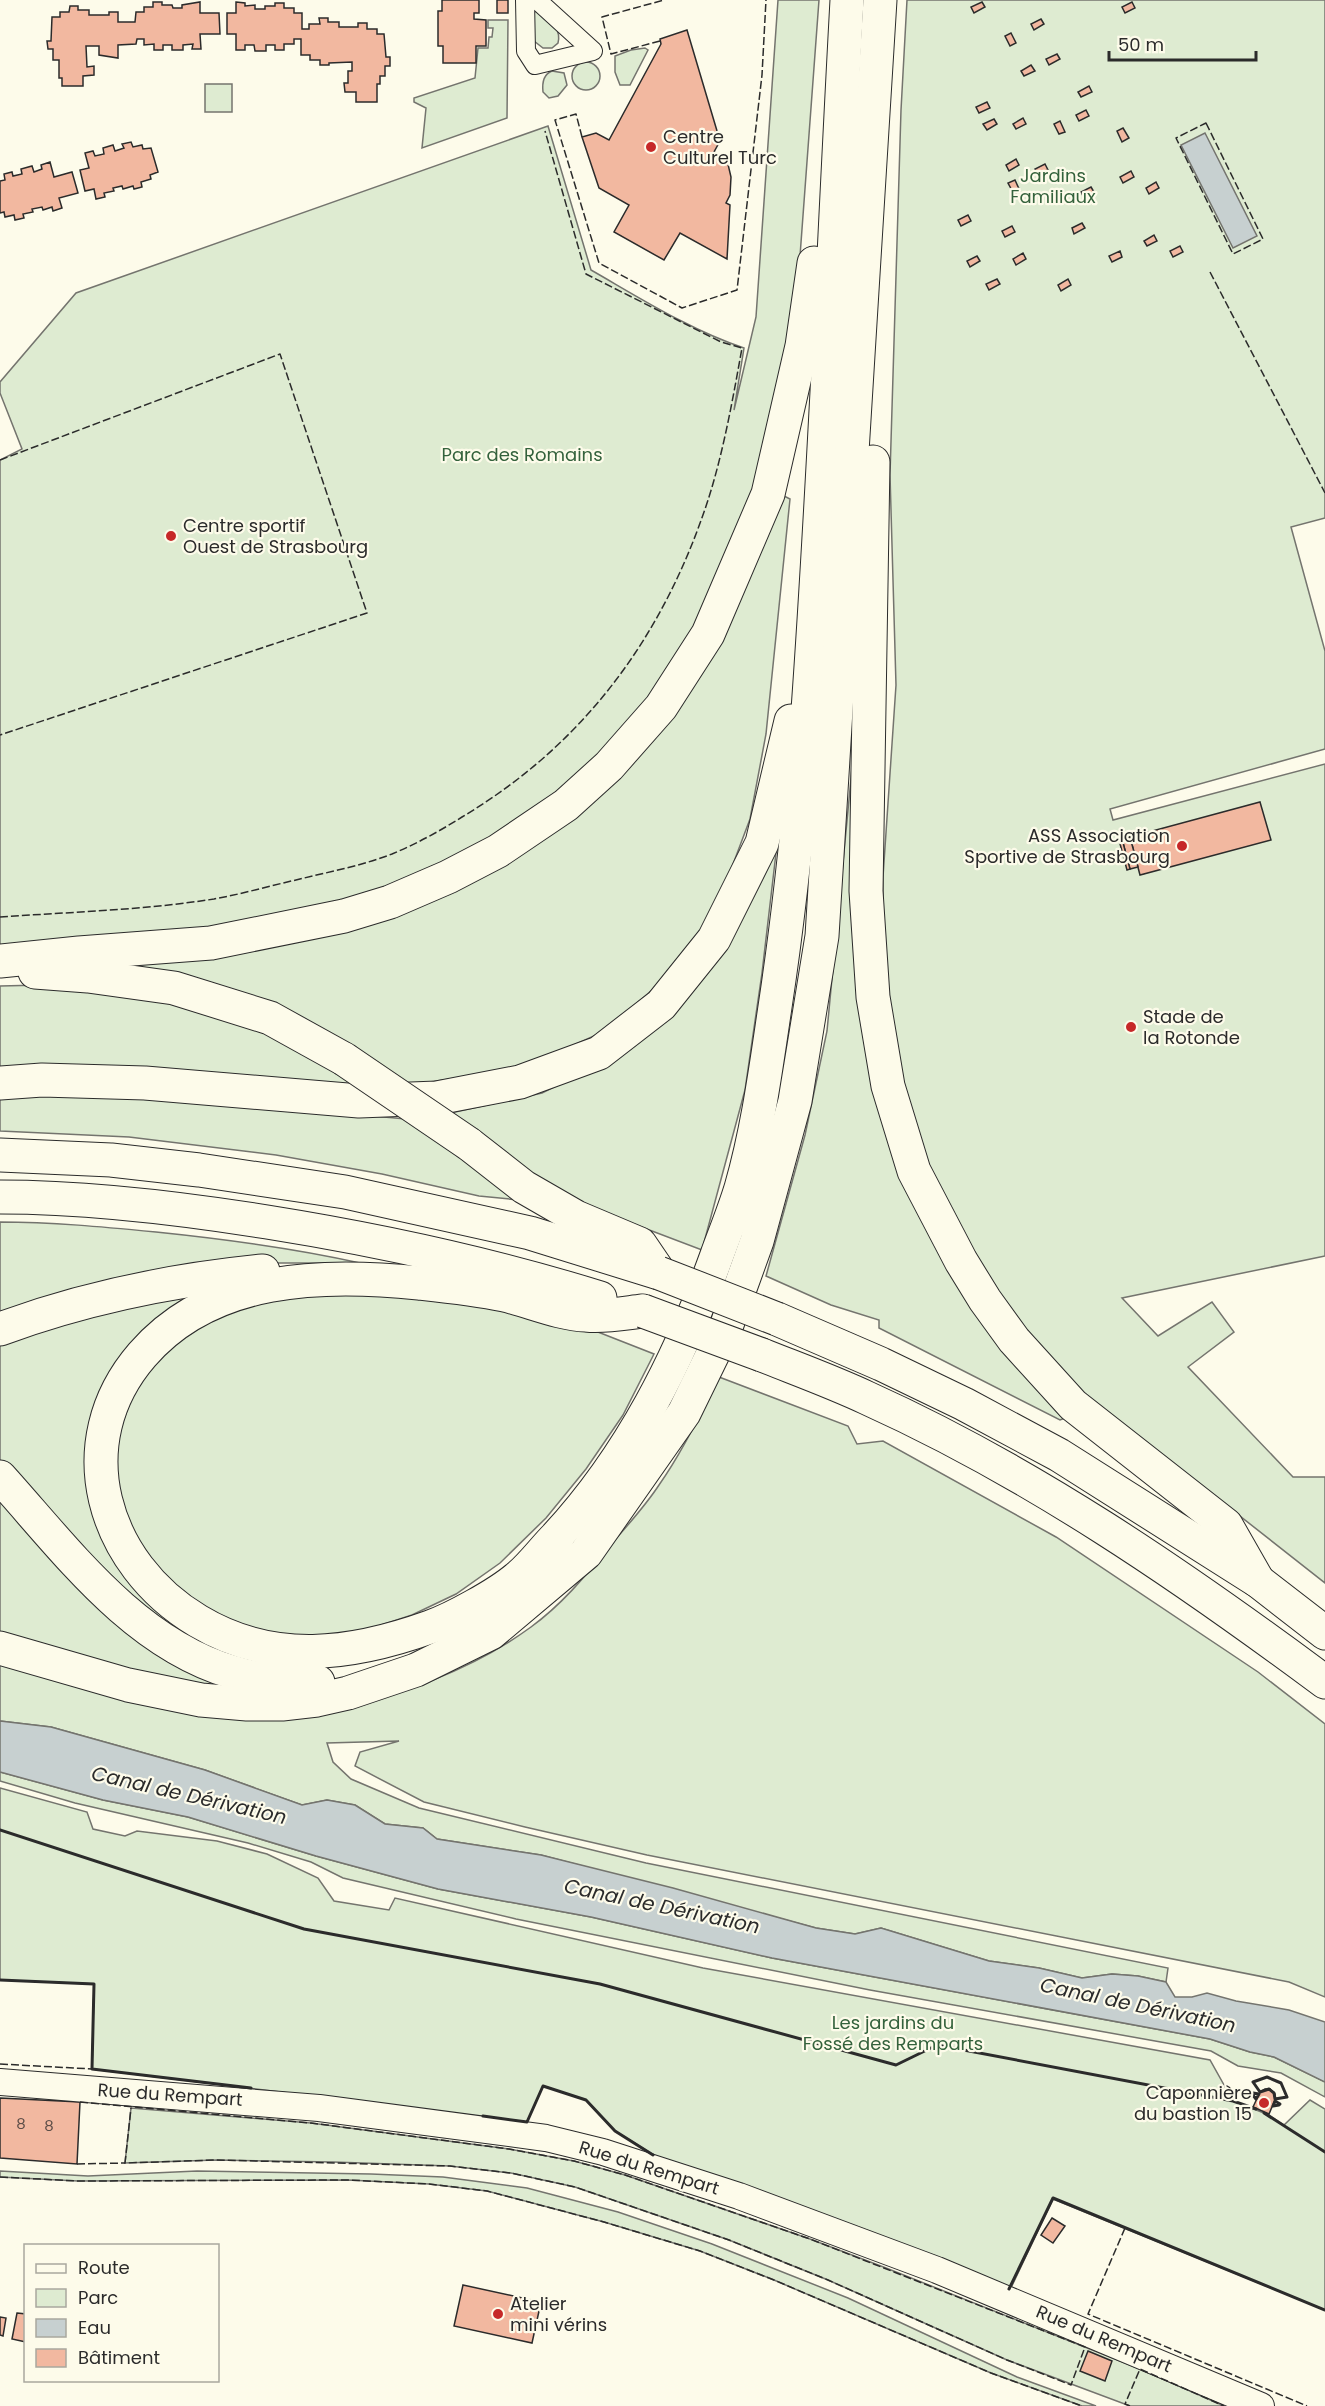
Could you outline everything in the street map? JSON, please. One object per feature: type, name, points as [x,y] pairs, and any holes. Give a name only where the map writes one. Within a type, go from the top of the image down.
[{"type":"highway","points":[[0,1648],[128,1685],[201,1700],[247,1704],[305,1701],[348,1693],[416,1670],[491,1633],[586,1553],[684,1413],[726,1327],[757,1241],[795,1101],[822,936],[880,0]]},
{"type":"highway","points":[[643,1311],[584,1316],[497,1293],[437,1284],[354,1277],[315,1278],[266,1285],[235,1294],[187,1316],[149,1346],[134,1364],[112,1403],[104,1426],[100,1455],[101,1484],[107,1511],[126,1551],[140,1572],[179,1609],[204,1625],[230,1638],[297,1652],[330,1652],[362,1648],[394,1640],[446,1622],[516,1579],[574,1517],[623,1453],[663,1382],[695,1316],[741,1187],[763,1092],[799,835],[814,623],[846,13]]},
{"type":"highway","points":[[0,961],[211,943],[344,916],[390,902],[448,877],[498,850],[566,805],[609,766],[661,707],[708,634],[768,494],[802,346],[846,13]]},
{"type":"highway","points":[[863,273],[876,362],[866,891],[873,997],[888,1086],[914,1171],[961,1261],[1014,1340],[1073,1405],[1226,1525],[1258,1581]]},
{"type":"highway","points":[[0,1083],[42,1080],[145,1083],[359,1101],[437,1098],[520,1082],[599,1053],[661,1005],[714,939],[762,843],[814,623]]},
{"type":"highway","points":[[0,970],[88,976],[174,988],[270,1018],[344,1059],[469,1144],[524,1187],[576,1217],[640,1244],[659,1272]]},
{"type":"highway","points":[[0,1155],[111,1160],[199,1170],[345,1192],[530,1233],[659,1272],[881,1364],[964,1404],[1048,1450],[1258,1581],[1325,1633]]},
{"type":"highway","points":[[0,1197],[189,1209],[343,1234],[520,1273],[643,1311],[762,1355],[867,1398],[948,1438],[1049,1494],[1219,1604],[1325,1682]]},
{"type":"highway","points":[[0,1329],[32,1317],[117,1293],[198,1278],[277,1270],[315,1278]]},
{"type":"highway","points":[[0,1477],[80,1566],[119,1604],[153,1632],[184,1651],[231,1672],[263,1680],[299,1683],[384,1679]]},
{"type":"street","points":[[525,0],[526,51],[535,65],[594,51],[537,0]]},
{"type":"street","name":"Rue du Rempart","points":[[0,2082],[319,2108],[546,2138],[603,2152],[739,2196],[937,2270],[1261,2406]]},
{"type":"green space","name":"Parc des Romains","points":[[778,0],[819,0],[800,256],[786,357],[763,457],[734,551],[696,628],[648,703],[589,769],[532,816],[390,892],[242,927],[0,951],[0,460],[22,449],[0,393],[0,382],[76,293],[548,126],[591,270],[685,323],[744,348],[734,410],[756,317]]},
{"type":"green space","name":"Jardins Familiaux","points":[[907,0],[1325,0],[1325,518],[1291,527],[1325,651],[1325,749],[1110,809],[1113,820],[1325,764],[1325,1256],[1122,1298],[1158,1336],[1212,1302],[1234,1332],[1188,1367],[1293,1477],[1325,1477],[1325,1583],[1062,1376],[1012,1317],[917,1157],[883,980],[883,877],[896,685],[890,475],[901,110]]},
{"type":"green space","points":[[537,10],[553,24],[558,32],[558,43],[552,48],[543,48],[534,41],[534,12]]},
{"type":"green space","points":[[488,20],[508,20],[507,118],[422,148],[426,108],[414,102],[414,98],[475,78],[478,48],[488,48],[489,37],[492,37],[493,28],[488,28]]},
{"type":"green space","points":[[645,48],[648,50],[630,85],[620,85],[615,72],[615,56]]},
{"type":"green space","points":[[586,62],[596,66],[600,76],[596,86],[586,90],[576,86],[572,76],[576,66]]},
{"type":"green space","points":[[552,71],[564,73],[567,85],[558,96],[549,98],[543,92],[543,85],[545,77]]},
{"type":"green space","points":[[205,84],[232,84],[232,112],[205,112]]},
{"type":"green space","points":[[780,494],[790,499],[766,734],[750,819],[718,904],[679,967],[603,1032],[520,1069],[408,1085],[85,962],[310,936],[601,788]]},
{"type":"green space","points":[[854,747],[871,1064],[1065,1418],[1060,1420],[879,1328],[879,1320],[831,1305],[766,1276],[805,1135],[827,1031]]},
{"type":"green space","points":[[778,836],[745,1090],[702,1250],[594,1209],[542,1181],[446,1114],[542,1093],[611,1059]]},
{"type":"green space","points":[[85,984],[177,1000],[271,1029],[362,1090],[0,1069],[0,986]]},
{"type":"green space","points":[[63,1088],[406,1119],[519,1200],[479,1196],[382,1174],[276,1155],[129,1137],[0,1131],[0,1090]]},
{"type":"green space","points":[[0,1222],[78,1225],[182,1235],[284,1248],[360,1263],[267,1263],[0,1318]]},
{"type":"green space","points":[[210,1288],[94,1438],[165,1617],[200,1641],[181,1636],[154,1618],[0,1465],[0,1342],[33,1329]]},
{"type":"green space","points":[[333,1290],[495,1306],[575,1323],[654,1354],[623,1415],[586,1469],[546,1518],[500,1563],[456,1594],[412,1615],[369,1629],[330,1636],[276,1634],[237,1624],[204,1608],[169,1583],[145,1557],[125,1518],[116,1481],[115,1443],[139,1378],[178,1338],[234,1306]]},
{"type":"green space","points":[[719,1377],[848,1426],[857,1444],[883,1441],[1056,1537],[1258,1672],[1325,1724],[1325,1997],[1289,1982],[647,1855],[424,1802],[355,1766],[360,1752],[399,1741],[327,1743],[333,1762],[351,1779],[419,1808],[646,1863],[1168,1968],[1166,1982],[1138,1976],[1112,1974],[1082,1978],[1039,1968],[989,1961],[881,1928],[855,1934],[816,1928],[541,1855],[437,1839],[423,1828],[385,1824],[355,1805],[327,1800],[302,1805],[205,1770],[51,1727],[0,1721],[0,1659],[343,1708],[417,1686],[487,1655],[510,1642],[552,1610],[581,1581],[641,1510],[684,1446]]},
{"type":"green space","points":[[0,1497],[238,1691],[189,1691],[0,1637]]},
{"type":"green space","points":[[0,1772],[103,1800],[188,1817],[316,1856],[438,1889],[591,1917],[772,1958],[1210,2039],[1274,2057],[1325,2082],[1325,2097],[1281,2073],[1238,2066],[1211,2051],[870,1990],[516,1919],[343,1878],[311,1862],[248,1843],[75,1803],[0,1781]]},
{"type":"green space","name":"Les jardins du Fossé des Remparts","points":[[0,1788],[87,1812],[93,1829],[125,1836],[137,1831],[217,1841],[267,1854],[318,1878],[334,1901],[389,1910],[395,1898],[703,1968],[1210,2060],[1233,2101],[1269,2115],[1284,2125],[1310,2100],[1325,2109],[1325,2310],[1053,2199],[1010,2290],[662,2160],[615,2131],[586,2100],[543,2086],[527,2122],[92,2069],[94,1984],[0,1980]]},
{"type":"green space","points":[[131,2108],[311,2123],[509,2149],[574,2161],[625,2175],[810,2239],[1140,2369],[1224,2406],[1130,2406],[1007,2360],[828,2280],[729,2240],[575,2187],[511,2173],[450,2166],[216,2160],[125,2163]]},
{"type":"green space","points":[[0,2171],[88,2176],[197,2171],[371,2174],[443,2177],[527,2188],[618,2212],[712,2244],[848,2298],[1017,2377],[1096,2406],[1082,2406],[991,2373],[774,2280],[700,2251],[604,2222],[487,2191],[429,2184],[348,2180],[78,2181],[0,2177]]},
{"type":"water","points":[[1205,133],[1257,236],[1233,248],[1181,145]]},
{"type":"water","name":"Canal de Dérivation","points":[[0,1721],[51,1727],[205,1770],[302,1805],[327,1800],[355,1805],[385,1824],[423,1828],[437,1839],[541,1855],[673,1888],[816,1928],[855,1934],[881,1928],[989,1961],[1039,1968],[1082,1978],[1112,1974],[1138,1976],[1166,1982],[1175,1997],[1192,1997],[1207,1993],[1236,2001],[1289,2010],[1325,2022],[1325,2082],[1274,2057],[1210,2039],[772,1958],[591,1917],[438,1889],[316,1856],[188,1817],[103,1800],[0,1772]]},
{"type":"building","points":[[442,0],[479,0],[479,13],[474,13],[474,19],[486,20],[486,46],[476,46],[476,63],[443,63],[443,46],[438,46],[438,11],[442,11]]},
{"type":"building","points":[[497,0],[508,0],[508,13],[497,13]]},
{"type":"building","points":[[153,2],[172,5],[173,8],[182,8],[182,5],[200,2],[200,13],[219,13],[220,34],[200,34],[201,49],[192,49],[193,44],[183,45],[183,50],[172,50],[172,45],[163,45],[163,50],[154,50],[154,44],[144,45],[144,39],[137,39],[136,44],[118,45],[118,58],[99,55],[99,46],[86,46],[87,67],[94,66],[94,75],[83,76],[83,86],[62,86],[62,78],[59,78],[59,60],[53,60],[53,49],[48,49],[47,41],[51,41],[52,17],[60,17],[60,12],[69,12],[70,6],[78,6],[78,10],[89,10],[89,15],[109,15],[109,12],[118,12],[118,22],[135,22],[136,12],[144,12],[144,7],[153,7]]},
{"type":"building","points":[[236,2],[245,3],[245,6],[255,5],[255,9],[265,9],[265,6],[284,3],[284,8],[294,8],[294,13],[302,13],[302,29],[309,29],[309,24],[320,24],[319,18],[328,18],[328,22],[339,22],[339,27],[358,27],[358,23],[367,23],[367,29],[377,29],[377,34],[384,34],[386,57],[390,57],[390,66],[385,66],[385,76],[380,76],[380,84],[377,84],[377,102],[356,102],[356,92],[345,92],[344,83],[348,83],[348,71],[352,71],[352,62],[320,65],[320,60],[310,60],[310,55],[301,55],[301,39],[294,39],[294,44],[284,44],[284,50],[275,50],[275,45],[266,45],[266,51],[255,51],[254,45],[245,45],[245,50],[236,50],[236,34],[227,34],[227,13],[236,13]]},
{"type":"building","points":[[982,2],[985,7],[974,13],[971,7]]},
{"type":"building","points":[[1132,2],[1135,8],[1125,13],[1122,7]]},
{"type":"building","points":[[1041,19],[1044,24],[1034,30],[1031,24]]},
{"type":"building","name":"Centre Culturel Turc","points":[[687,30],[720,141],[714,152],[727,160],[731,177],[730,195],[726,203],[730,205],[727,259],[680,233],[664,260],[614,232],[629,205],[599,188],[582,137],[596,133],[609,140],[661,44],[660,39]]},
{"type":"building","points":[[1011,33],[1016,43],[1010,46],[1005,36]]},
{"type":"building","points":[[1057,54],[1060,59],[1049,65],[1046,59]]},
{"type":"building","points":[[1031,65],[1035,71],[1024,76],[1021,71]]},
{"type":"building","points":[[1089,86],[1092,92],[1081,97],[1078,92]]},
{"type":"building","points":[[987,102],[990,108],[979,113],[976,107]]},
{"type":"building","points":[[1086,110],[1089,116],[1079,121],[1076,115]]},
{"type":"building","points":[[1023,118],[1026,124],[1016,129],[1013,124]]},
{"type":"building","points":[[994,119],[997,124],[987,130],[983,124]]},
{"type":"building","points":[[1060,121],[1065,132],[1059,134],[1054,124]]},
{"type":"building","points":[[1123,128],[1129,138],[1122,142],[1117,131]]},
{"type":"building","points":[[131,142],[133,147],[142,145],[143,149],[151,148],[158,172],[150,175],[151,179],[141,182],[142,187],[113,188],[114,191],[104,193],[105,197],[96,199],[94,189],[85,191],[80,170],[89,168],[85,153],[93,151],[95,156],[104,154],[103,148],[113,145],[115,151],[124,148],[122,144]]},
{"type":"building","points":[[1016,159],[1019,165],[1009,171],[1006,165]]},
{"type":"building","points":[[50,162],[54,177],[72,172],[78,193],[59,198],[62,208],[53,211],[52,207],[43,210],[42,207],[32,209],[33,212],[23,214],[24,218],[15,220],[14,215],[5,217],[4,212],[0,213],[0,181],[5,180],[4,174],[12,172],[13,176],[22,174],[21,169],[32,166],[34,172],[42,169],[41,165]]},
{"type":"building","points":[[1045,164],[1048,170],[1038,175],[1035,169]]},
{"type":"building","points":[[1131,171],[1134,177],[1123,183],[1120,177]]},
{"type":"building","points":[[1015,180],[1020,191],[1014,194],[1008,183]]},
{"type":"building","points":[[1156,182],[1159,188],[1149,194],[1146,188]]},
{"type":"building","points":[[1091,187],[1094,192],[1084,198],[1081,192]]},
{"type":"building","points":[[968,215],[971,221],[961,226],[958,220]]},
{"type":"building","points":[[1082,223],[1085,228],[1074,234],[1072,228]]},
{"type":"building","points":[[1012,226],[1015,232],[1005,237],[1002,231]]},
{"type":"building","points":[[1154,235],[1157,241],[1147,246],[1144,241]]},
{"type":"building","points":[[1180,246],[1183,252],[1173,257],[1170,251]]},
{"type":"building","points":[[1120,251],[1122,257],[1112,262],[1109,256]]},
{"type":"building","points":[[1023,253],[1026,259],[1016,265],[1013,259]]},
{"type":"building","points":[[977,256],[980,261],[970,267],[967,261]]},
{"type":"building","points":[[997,279],[1000,284],[989,290],[986,284]]},
{"type":"building","points":[[1068,279],[1071,285],[1061,291],[1058,285]]},
{"type":"building","points":[[1260,802],[1271,840],[1140,875],[1130,837]]},
{"type":"building","points":[[1130,837],[1138,867],[1130,869],[1122,839]]},
{"type":"building","points":[[1122,839],[1130,869],[1127,870],[1119,840]]},
{"type":"building","name":"Caponnière du bastion 15","points":[[1270,2089],[1275,2094],[1269,2114],[1253,2107],[1260,2092]]},
{"type":"building","points":[[0,2098],[80,2102],[77,2164],[0,2158]]},
{"type":"building","points":[[1052,2218],[1065,2226],[1053,2243],[1041,2235]]},
{"type":"building","name":"Atelier mini vérins","points":[[463,2285],[541,2302],[532,2343],[454,2326]]},
{"type":"building","points":[[17,2313],[24,2314],[24,2342],[12,2339]]},
{"type":"building","points":[[0,2317],[6,2318],[3,2336],[0,2335]]},
{"type":"building","points":[[1088,2351],[1112,2361],[1105,2381],[1080,2371]]},
{"type":"fence","points":[[660,41],[611,54],[602,17],[664,0]]},
{"type":"fence","points":[[582,137],[576,114],[555,120],[599,263],[682,308],[737,290],[762,75],[766,0]]},
{"type":"fence","points":[[1206,123],[1263,239],[1233,254],[1176,138],[1206,123]]},
{"type":"fence","points":[[0,917],[134,908],[214,899],[368,862],[392,854],[445,827],[506,788],[547,755],[616,681],[644,639],[691,547],[709,497],[719,460],[742,348],[721,342],[586,274],[545,131]]},
{"type":"fence","points":[[1210,272],[1325,493]]},
{"type":"fence","points":[[0,460],[280,354],[367,613],[0,735]]},
{"type":"fence","points":[[0,2064],[92,2069],[94,1984]]},
{"type":"fence","points":[[80,2102],[311,2123],[509,2149],[574,2161],[625,2175],[810,2239],[1085,2347],[1071,2385],[1007,2360],[828,2280],[729,2240],[575,2187],[511,2173],[450,2166],[216,2160],[125,2163],[131,2108]]},
{"type":"fence","points":[[77,2164],[125,2163]]},
{"type":"fence","points":[[0,2177],[78,2181],[348,2180],[429,2184],[487,2191],[604,2222],[700,2251],[774,2280],[991,2373],[1082,2406]]},
{"type":"fence","points":[[1125,2228],[1088,2314],[1307,2406]]},
{"type":"fence","points":[[1130,2406],[1125,2404],[1140,2369],[1224,2406]]},
{"type":"wall","points":[[0,1830],[304,1929],[600,1984],[896,2065],[937,2045],[1233,2101],[1256,2109]]},
{"type":"wall","points":[[0,1980],[94,1984],[92,2069],[251,2088]]},
{"type":"wall","points":[[1267,2077],[1281,2083],[1287,2097],[1275,2099],[1274,2093],[1269,2089],[1260,2092],[1253,2082],[1267,2077]]},
{"type":"wall","points":[[483,2116],[527,2122],[543,2086],[586,2100],[615,2131],[653,2155]]},
{"type":"wall","points":[[1253,2093],[1259,2094],[1256,2099],[1252,2094],[1253,2093]]},
{"type":"wall","points":[[1275,2101],[1280,2104],[1273,2106],[1275,2101]]},
{"type":"wall","points":[[1264,2113],[1325,2152]]},
{"type":"wall","points":[[1009,2289],[1053,2198],[1325,2310]]},
{"type":"place","name":"Centre Culturel Turc","points":[[651,147]]},
{"type":"place","name":"Centre sportif Ouest de Strasbourg","points":[[171,536]]},
{"type":"place","name":"ASS Association Sportive de Strasbourg","points":[[1182,846]]},
{"type":"place","name":"Stade de la Rotonde","points":[[1131,1027]]},
{"type":"place","name":"Caponnière du bastion 15","points":[[1264,2103]]},
{"type":"place","name":"Atelier mini vérins","points":[[498,2314]]}]
